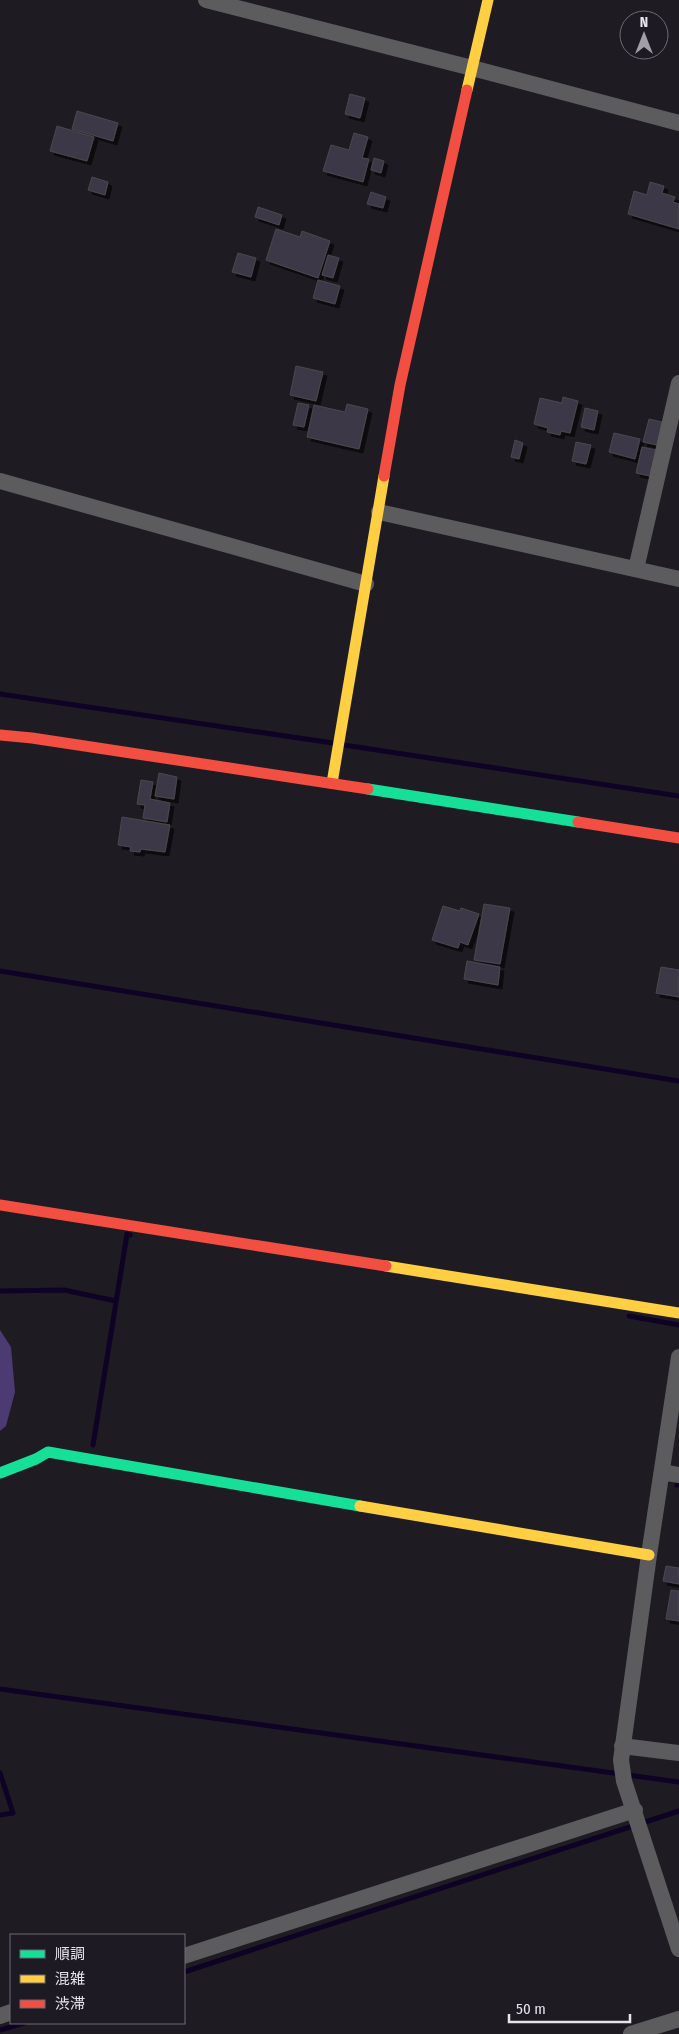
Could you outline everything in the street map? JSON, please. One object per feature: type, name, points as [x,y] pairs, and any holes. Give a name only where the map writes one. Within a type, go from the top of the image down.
[{"type":"street","points":[[206,0],[679,123]]},
{"type":"street","points":[[332,782],[400,385],[488,0]]},
{"type":"street","points":[[636,569],[679,383]]},
{"type":"street","points":[[0,481],[366,584]]},
{"type":"street","points":[[379,512],[679,579]]},
{"type":"street","points":[[0,735],[32,738],[332,782],[679,838]]},
{"type":"street","points":[[0,1205],[679,1313]]},
{"type":"street","points":[[679,1357],[622,1753],[624,1781],[679,1949]]},
{"type":"street","points":[[0,1473],[36,1459],[48,1452],[649,1555]]},
{"type":"street","points":[[662,1472],[679,1475]]},
{"type":"street","points":[[622,1753],[679,1753]]},
{"type":"street","points":[[185,1956],[638,1820]]},
{"type":"street","points":[[631,2034],[679,2019]]},
{"type":"shaded area","points":[[0,1330],[11,1347],[15,1392],[6,1426],[0,1431]]},
{"type":"building","points":[[350,94],[365,98],[360,118],[345,114]]},
{"type":"building","points":[[77,111],[118,123],[113,141],[72,129]]},
{"type":"building","points":[[57,126],[94,137],[87,161],[50,151]]},
{"type":"building","points":[[354,133],[368,137],[362,158],[369,159],[363,182],[323,171],[331,145],[349,150]]},
{"type":"building","points":[[374,158],[384,161],[381,173],[371,170]]},
{"type":"building","points":[[92,177],[108,182],[105,195],[88,190]]},
{"type":"building","points":[[650,182],[664,186],[662,193],[675,197],[673,202],[679,204],[679,229],[628,214],[634,191],[647,195]]},
{"type":"building","points":[[371,192],[386,197],[383,208],[367,204]]},
{"type":"building","points":[[258,207],[282,215],[279,225],[255,217]]},
{"type":"building","points":[[276,229],[300,237],[302,231],[330,241],[318,278],[266,260]]},
{"type":"building","points":[[238,253],[256,258],[251,277],[232,272]]},
{"type":"building","points":[[328,255],[339,258],[333,278],[322,275]]},
{"type":"building","points":[[318,280],[340,286],[335,304],[313,298]]},
{"type":"building","points":[[296,366],[323,372],[316,401],[290,395]]},
{"type":"building","points":[[563,397],[578,401],[570,433],[561,431],[560,435],[547,432],[548,428],[534,424],[540,398],[562,403]]},
{"type":"building","points":[[298,403],[309,405],[304,427],[293,425]]},
{"type":"building","points":[[347,404],[368,409],[359,449],[307,437],[314,405],[345,412]]},
{"type":"building","points":[[585,408],[598,411],[594,430],[581,427]]},
{"type":"building","points":[[649,419],[662,422],[657,445],[643,442]]},
{"type":"building","points":[[614,433],[640,439],[635,459],[609,452]]},
{"type":"building","points":[[515,440],[523,443],[519,459],[511,457]]},
{"type":"building","points":[[576,442],[591,445],[586,464],[572,461]]},
{"type":"building","points":[[642,447],[656,450],[650,476],[636,473]]},
{"type":"building","points":[[159,773],[177,777],[174,799],[155,796]]},
{"type":"building","points":[[141,780],[153,782],[150,799],[170,803],[167,822],[143,818],[145,805],[137,804]]},
{"type":"building","points":[[122,817],[170,825],[165,852],[141,849],[140,852],[130,851],[131,847],[118,845]]},
{"type":"building","points":[[484,904],[510,908],[500,964],[474,960]]},
{"type":"building","points":[[443,906],[460,911],[461,908],[479,914],[468,945],[460,942],[458,948],[432,940]]},
{"type":"building","points":[[467,961],[500,967],[498,985],[464,979]]},
{"type":"building","points":[[661,967],[679,970],[679,997],[656,993]]},
{"type":"building","points":[[666,1566],[679,1568],[679,1584],[663,1581]]},
{"type":"building","points":[[671,1590],[679,1591],[679,1621],[666,1619]]},
{"type":"waterway","points":[[0,694],[333,743]]},
{"type":"waterway","points":[[344,745],[679,796]]},
{"type":"waterway","points":[[0,971],[679,1081]]},
{"type":"waterway","points":[[93,1445],[127,1234],[130,1235]]},
{"type":"waterway","points":[[0,1291],[64,1290],[116,1301]]},
{"type":"waterway","points":[[629,1316],[679,1325]]},
{"type":"waterway","points":[[0,1689],[679,1782]]},
{"type":"waterway","points":[[0,1773],[13,1813],[0,1815]]},
{"type":"waterway","points":[[185,1972],[679,1811]]},
{"type":"waterway","points":[[0,2030],[21,2024]]},
{"type":"traffic: fast","points":[[368,789],[578,822]]},
{"type":"traffic: fast","points":[[0,1473],[36,1459],[48,1452],[360,1506]]},
{"type":"traffic: slow","points":[[467,90],[488,0]]},
{"type":"traffic: slow","points":[[332,783],[384,476]]},
{"type":"traffic: slow","points":[[386,1266],[679,1313]]},
{"type":"traffic: slow","points":[[360,1506],[649,1555]]},
{"type":"traffic: jam","points":[[384,476],[400,385],[467,90]]},
{"type":"traffic: jam","points":[[0,735],[32,738],[368,789]]},
{"type":"traffic: jam","points":[[578,822],[679,838]]},
{"type":"traffic: jam","points":[[0,1205],[386,1266]]}]
